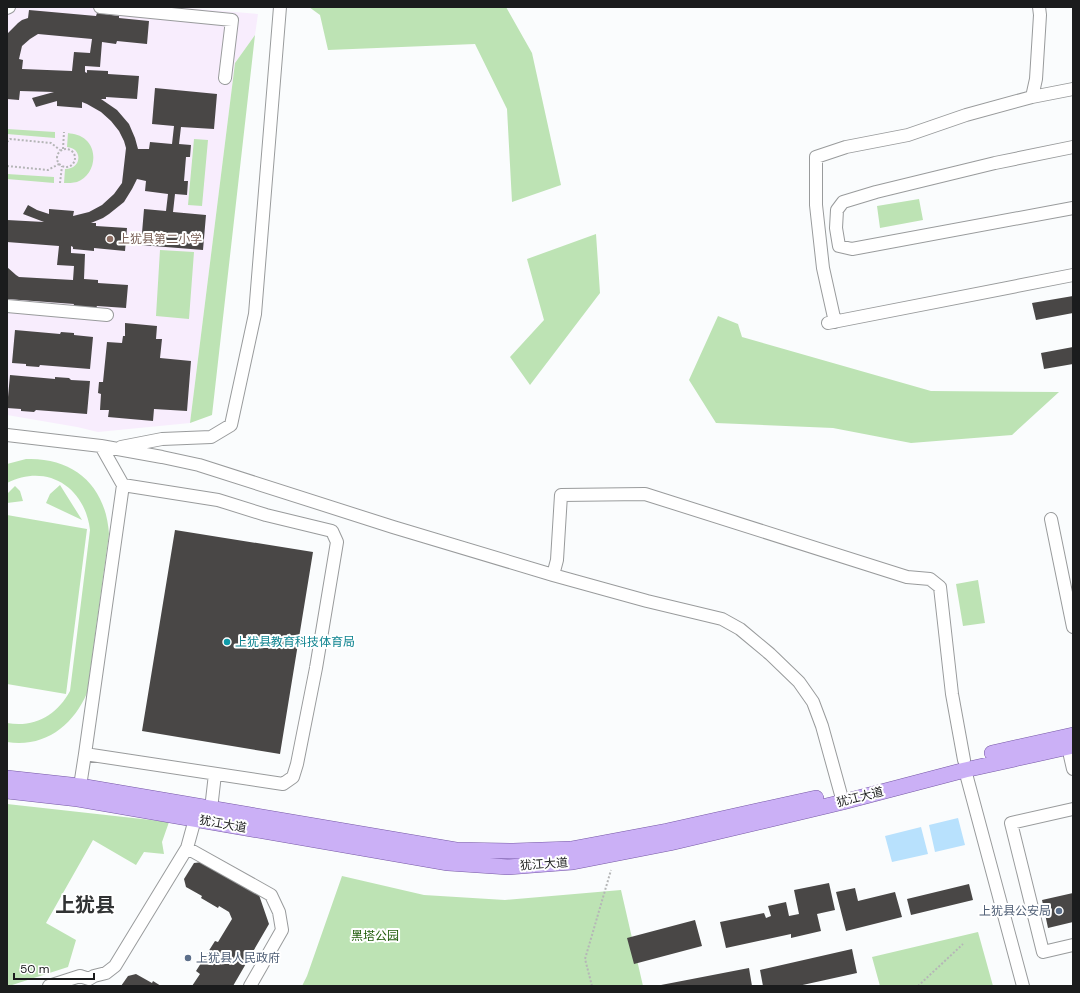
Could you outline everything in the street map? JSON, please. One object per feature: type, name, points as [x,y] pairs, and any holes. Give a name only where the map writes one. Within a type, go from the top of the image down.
[{"type":"main road","name":"犹江大道","points":[[7,791],[78,799],[448,863],[508,867],[573,862],[677,841],[965,765],[1071,742]]},
{"type":"main road","name":"犹江大道","points":[[7,778],[80,786],[456,850],[513,851],[571,849],[841,797]]},
{"type":"street","points":[[100,7],[232,20],[225,78]]},
{"type":"street","points":[[116,448],[162,439],[211,438],[230,425],[255,314],[280,7]]},
{"type":"street","points":[[1032,97],[1036,80],[1040,15],[1039,7]]},
{"type":"street","points":[[1073,89],[1032,97],[966,115],[908,135],[846,147],[816,157],[816,205],[831,323],[1073,275]]},
{"type":"street","points":[[1073,147],[995,163],[876,192],[843,202],[837,210],[836,228],[839,246],[852,248],[1073,208]]},
{"type":"street","points":[[7,306],[107,315]]},
{"type":"street","points":[[7,435],[116,448],[199,465],[393,527],[553,575],[647,601],[722,619],[740,629],[770,654],[799,682],[813,702],[822,726],[841,797]]},
{"type":"street","points":[[80,786],[123,485],[101,446]]},
{"type":"street","points":[[84,754],[283,784],[293,777],[297,764],[316,668],[337,542],[332,531],[266,515],[218,500],[123,485]]},
{"type":"street","points":[[553,575],[557,560],[561,495],[645,494],[907,577],[930,579],[940,587],[952,694],[965,765],[1023,986]]},
{"type":"street","points":[[1051,519],[1073,627]]},
{"type":"street","points":[[1071,742],[1073,769]]},
{"type":"street","points":[[211,808],[215,774]]},
{"type":"street","points":[[1073,809],[1011,823],[1042,952],[1073,945]]},
{"type":"street","points":[[49,986],[80,976],[92,982],[94,976],[106,973],[115,966],[187,848],[195,819]]},
{"type":"street","points":[[187,848],[271,895],[279,912],[282,930],[250,986]]},
{"type":"path","points":[[62,150],[64,132]]},
{"type":"path","points":[[7,142],[10,139],[51,143],[62,150]]},
{"type":"path","points":[[67,148],[75,153],[76,158],[71,166],[66,167],[59,164],[56,157],[58,152],[67,148]]},
{"type":"path","points":[[7,166],[48,170],[59,164]]},
{"type":"path","points":[[60,183],[62,166]]},
{"type":"path","points":[[592,986],[585,959],[611,870]]},
{"type":"path","points":[[918,986],[963,944]]},
{"type":"shaded area","name":"上犹县第二小学","points":[[7,7],[174,7],[258,14],[255,35],[235,63],[190,423],[98,432],[7,415]]},
{"type":"green space","points":[[309,7],[506,7],[532,53],[561,185],[512,202],[507,109],[475,44],[328,50],[320,15]]},
{"type":"green space","points":[[255,35],[212,415],[190,423],[235,63]]},
{"type":"green space","points":[[7,129],[55,132],[55,138],[7,134]]},
{"type":"green space","points":[[68,133],[75,134],[86,140],[92,151],[93,163],[91,169],[83,179],[77,182],[64,183],[65,169],[75,166],[78,158],[76,151],[67,147]]},
{"type":"green space","points":[[194,139],[208,140],[202,206],[188,205]]},
{"type":"green space","points":[[7,174],[54,177],[54,183],[7,179]]},
{"type":"green space","points":[[919,199],[923,220],[880,228],[877,206]]},
{"type":"green space","points":[[596,234],[600,293],[530,385],[510,357],[544,320],[527,259]]},
{"type":"green space","points":[[160,250],[194,252],[189,319],[156,316]]},
{"type":"green space","points":[[718,316],[738,324],[742,337],[931,391],[1059,392],[1012,435],[911,443],[833,428],[716,423],[689,380]]},
{"type":"green space","points":[[26,459],[59,463],[73,469],[84,478],[94,489],[102,502],[107,517],[109,534],[87,693],[74,715],[56,732],[33,742],[20,743],[7,742],[7,723],[27,723],[44,718],[59,707],[70,691],[90,530],[87,515],[81,502],[72,491],[62,483],[50,478],[36,476],[22,478],[7,483],[7,464]]},
{"type":"green space","points":[[60,485],[82,520],[46,503],[50,494]]},
{"type":"green space","points":[[15,486],[20,491],[23,501],[7,503],[7,494]]},
{"type":"green space","points":[[7,515],[87,529],[66,694],[7,684]]},
{"type":"green space","points":[[978,580],[985,623],[963,626],[956,584]]},
{"type":"green space","points":[[7,804],[169,822],[162,842],[164,854],[144,852],[136,865],[93,840],[46,923],[76,940],[68,967],[9,986],[7,986]]},
{"type":"green space","name":"黑塔公园","points":[[342,876],[424,895],[505,900],[621,890],[643,986],[302,986],[307,976]]},
{"type":"green space","points":[[978,932],[993,986],[880,986],[872,957]]},
{"type":"water","points":[[958,818],[965,845],[935,852],[929,825]]},
{"type":"water","points":[[921,827],[928,854],[892,862],[885,836]]},
{"type":"building","points":[[29,10],[96,16],[97,13],[119,16],[119,18],[149,21],[147,44],[117,41],[116,44],[102,42],[100,67],[85,66],[85,72],[87,73],[87,70],[108,71],[108,74],[139,76],[137,99],[106,97],[106,99],[101,99],[117,110],[129,124],[138,149],[149,149],[150,142],[172,144],[174,126],[152,124],[155,88],[217,94],[214,129],[181,127],[179,144],[191,145],[190,157],[186,157],[184,181],[188,181],[187,195],[175,194],[173,212],[206,215],[203,250],[141,245],[144,209],[166,211],[168,194],[145,191],[146,181],[137,179],[124,202],[103,218],[91,223],[96,223],[96,226],[127,228],[125,251],[94,248],[94,251],[73,249],[71,246],[71,253],[85,254],[84,279],[98,280],[98,283],[128,285],[126,308],[97,306],[96,308],[73,307],[74,304],[7,299],[7,267],[19,277],[73,280],[74,266],[57,265],[59,246],[7,242],[7,220],[44,222],[23,214],[28,205],[49,214],[49,209],[74,211],[73,216],[89,212],[102,205],[114,194],[122,183],[126,148],[119,131],[111,121],[101,112],[87,104],[82,102],[82,108],[57,106],[57,101],[36,107],[32,98],[54,92],[20,91],[19,100],[7,99],[7,34],[18,23],[28,18]],"holes":[[[38,34],[92,39],[90,53],[74,52],[72,71],[22,69],[23,60],[19,59],[22,46]]]},
{"type":"building","points":[[1073,296],[1073,313],[1036,320],[1032,303]]},
{"type":"building","points":[[125,323],[157,326],[156,339],[162,339],[160,358],[191,361],[187,411],[154,409],[153,421],[108,417],[109,410],[100,410],[101,394],[98,393],[99,382],[103,382],[107,342],[122,343],[123,336],[125,336]]},
{"type":"building","points":[[15,330],[60,334],[61,332],[74,333],[74,335],[93,337],[90,369],[40,365],[39,367],[26,366],[26,364],[12,363]]},
{"type":"building","points":[[1073,347],[1073,364],[1044,369],[1041,353]]},
{"type":"building","points":[[10,375],[55,379],[55,377],[69,378],[71,380],[90,381],[87,414],[36,410],[34,412],[7,408]]},
{"type":"building","name":"上犹县教育科技体育局","points":[[175,530],[313,552],[280,754],[142,731]]},
{"type":"building","points":[[202,862],[259,895],[269,924],[233,986],[192,986],[200,974],[196,971],[215,941],[218,942],[232,919],[229,912],[219,906],[218,908],[201,898],[202,896],[186,887],[184,879],[194,863]]},
{"type":"building","points":[[829,883],[835,910],[817,914],[821,931],[791,938],[791,934],[726,948],[720,922],[764,913],[766,918],[771,916],[768,906],[786,902],[789,916],[799,914],[794,890]]},
{"type":"building","points":[[969,884],[973,900],[911,915],[907,899]]},
{"type":"building","points":[[855,888],[858,901],[895,892],[902,917],[846,931],[836,892]]},
{"type":"building","name":"上犹县公安局","points":[[1073,893],[1073,922],[1048,928],[1042,900]]},
{"type":"building","points":[[695,920],[702,946],[634,964],[627,938]]},
{"type":"building","points":[[852,949],[857,973],[798,986],[763,986],[760,970]]},
{"type":"building","points":[[749,968],[752,986],[661,986],[661,985]]},
{"type":"building","points":[[136,974],[161,986],[121,986],[128,976]]},
{"type":"place","name":"上犹县第二小学","points":[[110,239]]},
{"type":"place","name":"上犹县教育科技体育局","points":[[227,642]]},
{"type":"place","name":"上犹县公安局","points":[[1059,911]]},
{"type":"place","name":"上犹县人民政府","points":[[188,958]]},
{"type":"district","name":"上犹县","points":[[85,905]]}]
